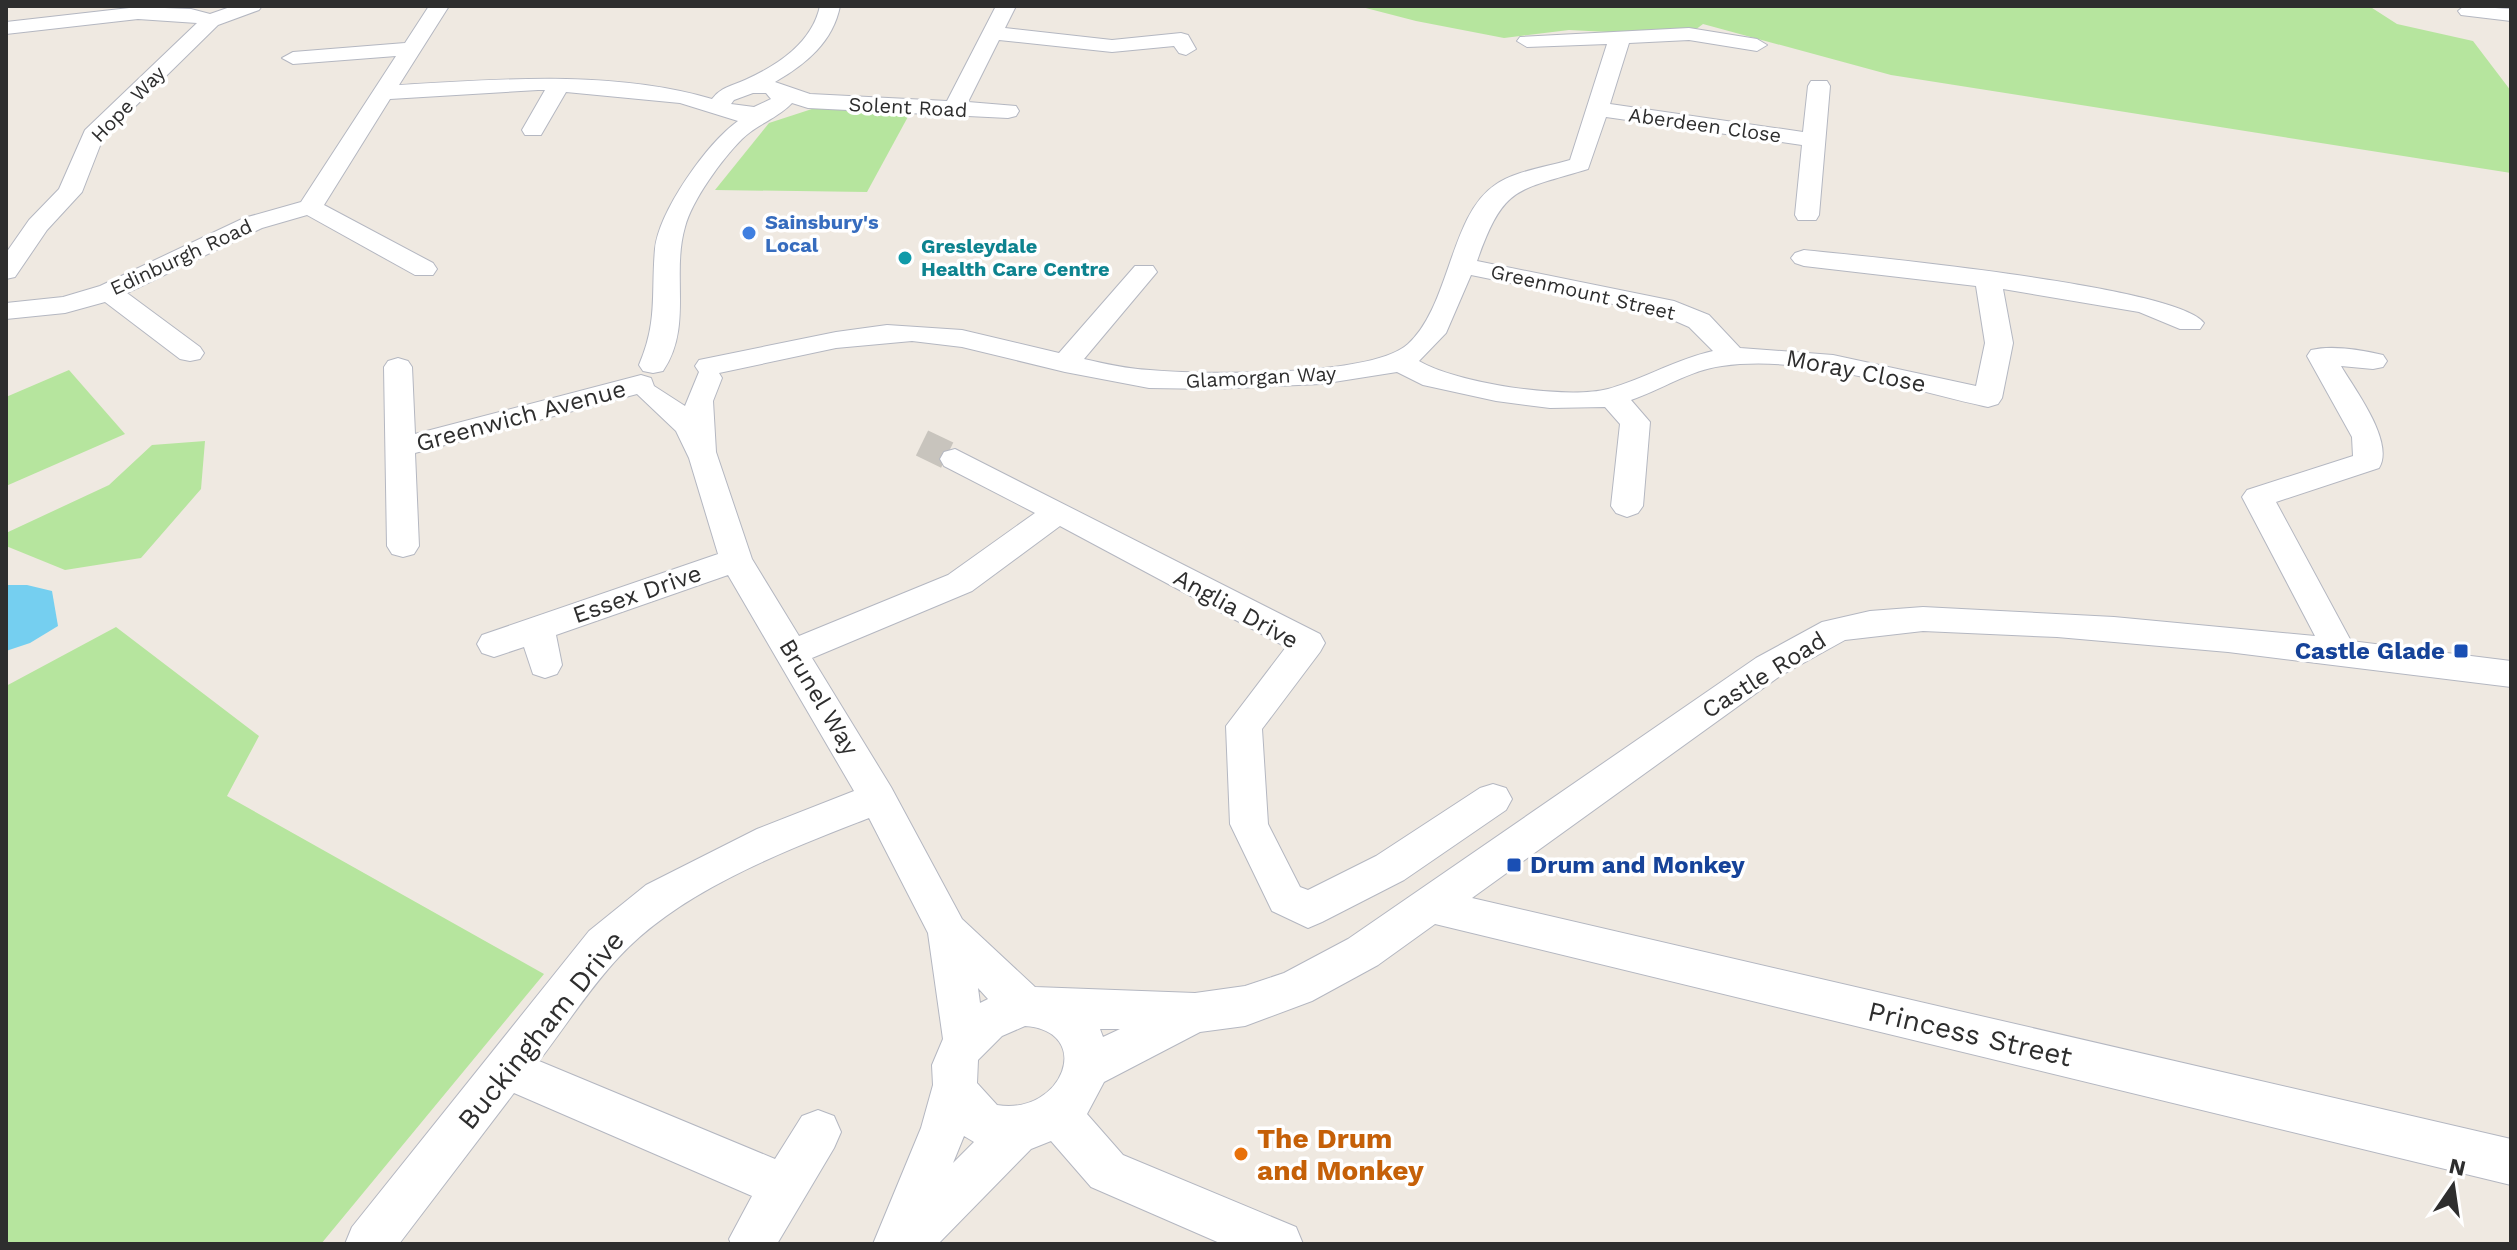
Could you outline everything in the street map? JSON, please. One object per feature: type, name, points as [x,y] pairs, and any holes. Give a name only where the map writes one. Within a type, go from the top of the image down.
[{"type":"street","name":"Hope Way","points":[[6,271],[38,225],[70,192],[93,135],[211,21],[252,6]]},
{"type":"street","points":[[424,269],[310,207],[439,6]]},
{"type":"street","points":[[384,93],[559,85],[682,97],[733,107],[776,94],[822,30],[830,6]]},
{"type":"street","points":[[954,109],[1006,6]]},
{"type":"street","points":[[2468,11],[2511,15]]},
{"type":"street","points":[[8,30],[138,13],[191,15],[211,21]]},
{"type":"street","points":[[993,33],[1112,46],[1181,39],[1186,49]]},
{"type":"street","points":[[1527,41],[1689,34],[1757,45]]},
{"type":"street","name":"Glamorgan Way","points":[[704,367],[758,359],[848,338],[909,333],[965,337],[1179,391],[1379,369],[1401,362],[1432,335],[1464,266],[1479,221],[1502,190],[1580,164],[1620,37]]},
{"type":"street","points":[[293,58],[410,49]]},
{"type":"street","points":[[533,130],[559,85]]},
{"type":"street","points":[[1807,215],[1819,86]]},
{"type":"street","points":[[648,381],[667,323],[668,247],[673,224],[733,107],[776,94]]},
{"type":"street","name":"Solent Road","points":[[776,94],[808,101],[1008,111]]},
{"type":"street","name":"Aberdeen Close","points":[[1597,109],[1813,140]]},
{"type":"street","name":"Edinburgh Road","points":[[6,311],[65,305],[109,292],[253,223],[310,207]]},
{"type":"street","points":[[1804,258],[1926,269],[2133,304],[2173,313],[2190,323]]},
{"type":"street","name":"Greenmount Street","points":[[1464,266],[1665,307],[1699,321],[1733,356]]},
{"type":"street","points":[[1065,364],[1144,272]]},
{"type":"street","name":"Moray Close","points":[[1401,362],[1436,381],[1484,391],[1565,400],[1612,398],[1673,371],[1714,358],[1784,355],[1988,398],[1999,343],[1988,281]]},
{"type":"street","points":[[109,292],[190,353]]},
{"type":"street","points":[[667,323],[676,341],[704,367]]},
{"type":"street","points":[[2340,652],[2258,497],[2368,461],[2367,437],[2321,356],[2373,361]]},
{"type":"street","name":"Greenwich Avenue","points":[[401,447],[648,381],[674,357],[704,367]]},
{"type":"street","name":"Greenwich Avenue","points":[[398,367],[403,546]]},
{"type":"street","name":"Brunel Way","points":[[704,367],[698,425],[704,458],[736,560],[878,798],[948,932],[965,1040]]},
{"type":"street","name":"Brunel Way","points":[[648,381],[689,427],[704,458]]},
{"type":"street","points":[[1612,398],[1635,422],[1627,506]]},
{"type":"street","points":[[793,652],[960,583],[1058,512],[955,459]]},
{"type":"street","name":"Anglia Drive","points":[[1058,512],[1308,643],[1244,726],[1249,824],[1286,899],[1308,910],[1390,868],[1493,799]]},
{"type":"street","name":"Essex Drive","points":[[494,644],[736,560]]},
{"type":"street","name":"Castle Road","points":[[1038,1007],[1195,1013],[1245,1006],[1297,987],[1363,952],[1768,667],[1808,642],[1841,629],[1918,620],[2118,629],[2340,652],[2511,674]]},
{"type":"street","points":[[538,628],[545,665]]},
{"type":"street","name":"Buckingham Drive","points":[[369,1244],[604,944],[660,897],[771,840],[878,798]]},
{"type":"street","name":"Princess Street","points":[[1428,905],[2511,1162]]},
{"type":"street","name":"Brunel Way","points":[[948,932],[1038,1007]]},
{"type":"street","points":[[897,1244],[944,1128],[955,1086],[956,1061],[965,1040],[983,1021],[1003,1010],[1038,1007],[1076,1027],[1086,1051],[1082,1084],[905,1244]]},
{"type":"street","name":"Castle Road","points":[[1086,1068],[1195,1013]]},
{"type":"street","points":[[508,1069],[786,1187]]},
{"type":"street","points":[[955,1086],[960,1099],[980,1121],[993,1127],[1038,1122],[1107,1171],[1279,1244]]},
{"type":"street","points":[[753,1239],[818,1132]]},
{"type":"green space","points":[[1358,6],[2369,6],[2397,24],[2473,41],[2511,91],[2511,173],[1891,75],[1703,24],[1687,36],[1569,30],[1504,38]]},
{"type":"green space","points":[[815,108],[910,113],[867,192],[715,190],[769,123]]},
{"type":"green space","points":[[69,370],[125,434],[6,486],[6,397]]},
{"type":"green space","points":[[205,441],[201,489],[141,558],[65,570],[6,546],[6,533],[109,485],[152,445]]},
{"type":"green space","points":[[116,627],[259,736],[227,796],[544,974],[321,1244],[6,1244],[6,686]]},
{"type":"water","points":[[6,585],[27,585],[52,591],[58,626],[30,643],[6,651]]},
{"type":"tunnel","points":[[922,443],[955,459]]},
{"type":"place","name":"Sainsbury's Local","points":[[749,233]]},
{"type":"place","name":"Gresleydale Health Care Centre","points":[[905,258]]},
{"type":"place","name":"Castle Glade","points":[[2461,651]]},
{"type":"place","name":"Drum and Monkey","points":[[1514,865]]},
{"type":"place","name":"The Drum and Monkey","points":[[1241,1154]]}]
